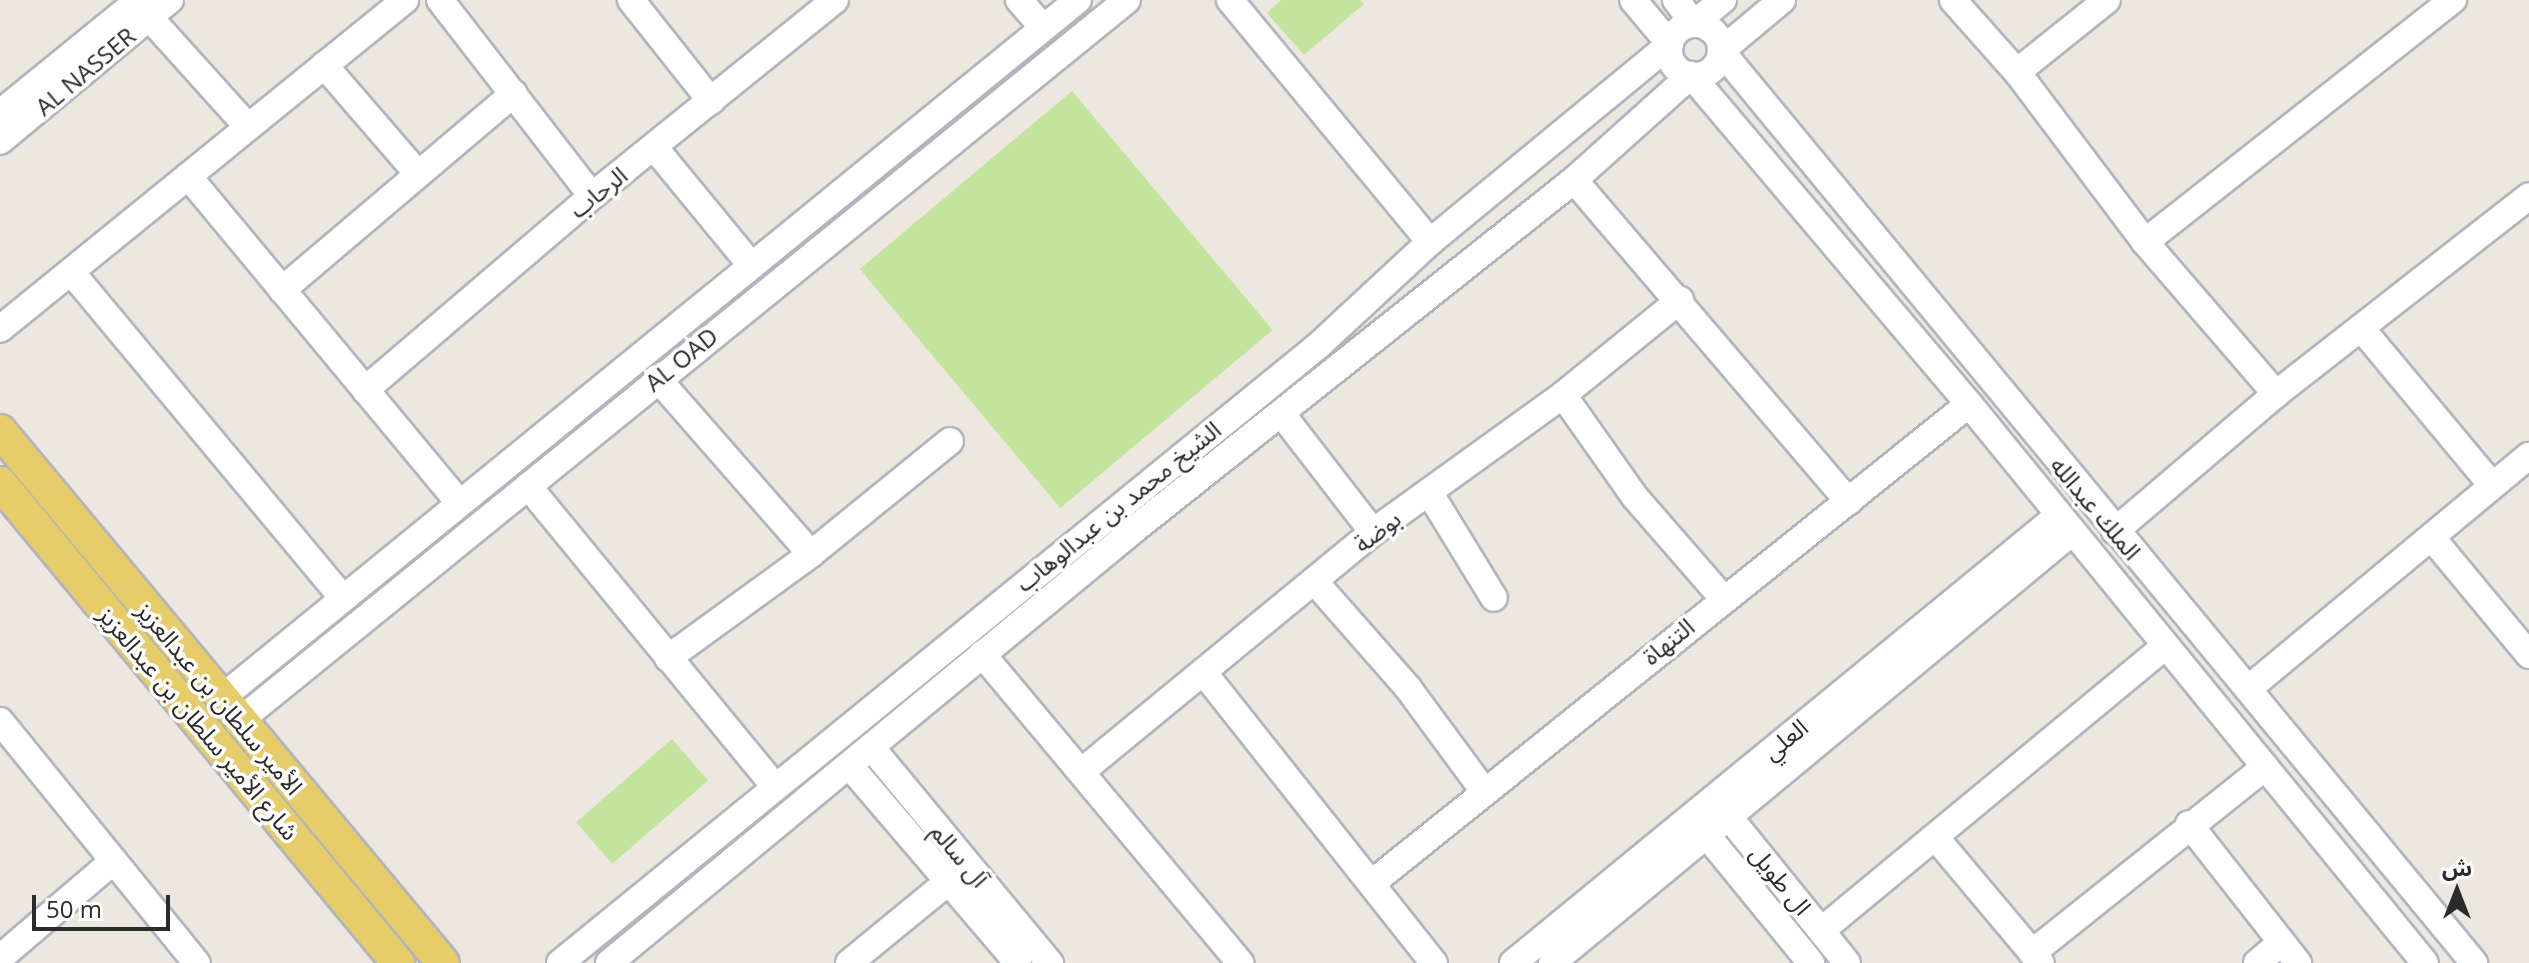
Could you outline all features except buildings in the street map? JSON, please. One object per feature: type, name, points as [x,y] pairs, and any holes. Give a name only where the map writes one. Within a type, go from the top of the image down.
[{"type":"main road","name":"الأمير سلطان بن عبدالعزيز","points":[[0,431],[229,711],[443,963]]},
{"type":"main road","name":"شارع الأمير سلطان بن عبدالعزيز","points":[[0,483],[398,963]]},
{"type":"street","points":[[0,329],[405,0]]},
{"type":"street","points":[[440,0],[592,196]]},
{"type":"street","points":[[631,0],[711,101]]},
{"type":"street","name":"الرحاب","points":[[365,390],[592,196],[834,0]]},
{"type":"street","points":[[1019,0],[1057,11]]},
{"type":"street","name":"AL OAD","points":[[229,711],[528,486],[657,378],[1127,0]]},
{"type":"street","points":[[1230,0],[1430,242]]},
{"type":"street","points":[[1633,0],[1670,44]]},
{"type":"street","points":[[1676,0],[1694,24],[1711,29],[1721,51]]},
{"type":"street","points":[[1723,0],[1694,24],[1679,29],[1670,44],[1671,60],[1691,75],[1708,72],[1721,51],[1782,0]]},
{"type":"street","points":[[1953,0],[2017,72],[2145,242],[2276,394]]},
{"type":"street","points":[[2017,72],[2107,0]]},
{"type":"street","points":[[2145,242],[2453,0]]},
{"type":"street","points":[[153,6],[248,127]]},
{"type":"street","name":"AL NASSER","points":[[0,113],[153,6]]},
{"type":"street","name":"AL NASSER","points":[[0,141],[153,6]]},
{"type":"street","name":"AL OAD","points":[[229,711],[343,598],[1057,11]]},
{"type":"street","name":"الشيخ محمد بن عبدالوهاب","points":[[560,963],[774,785],[1318,346],[1430,242],[1670,44]]},
{"type":"street","name":"الملك عبدالله","points":[[1721,51],[2474,963]]},
{"type":"street","points":[[324,65],[418,174]]},
{"type":"street","name":"الشيخ محمد بن عبدالوهاب","points":[[609,963],[1094,562],[1574,180],[1691,75]]},
{"type":"street","name":"الملك عبدالله","points":[[1691,75],[1969,404],[2163,648],[2425,963]]},
{"type":"street","points":[[282,290],[514,93]]},
{"type":"street","points":[[654,147],[751,265]]},
{"type":"street","points":[[188,176],[459,502]]},
{"type":"street","points":[[1574,180],[1680,300],[1849,502]]},
{"type":"street","points":[[2115,531],[2276,394],[2529,196]]},
{"type":"street","points":[[72,273],[343,598]]},
{"type":"street","name":"بوضة","points":[[1081,772],[1373,532],[1563,395],[1680,300]]},
{"type":"street","points":[[2361,328],[2492,485]]},
{"type":"street","points":[[657,378],[811,554]]},
{"type":"street","points":[[1563,395],[1635,497],[1722,597]]},
{"type":"street","name":"التنهاة","points":[[1372,883],[1722,597],[1849,502],[1969,404]]},
{"type":"street","points":[[1281,413],[1373,532]]},
{"type":"street","points":[[668,658],[811,554],[950,441]]},
{"type":"street","points":[[2248,689],[2529,456]]},
{"type":"street","points":[[528,486],[774,785]]},
{"type":"street","points":[[1429,492],[1494,598]]},
{"type":"street","name":"العلي","points":[[1552,963],[1721,806],[2065,524]]},
{"type":"street","points":[[2432,538],[2529,655]]},
{"type":"street","points":[[1075,540],[1094,562]]},
{"type":"street","points":[[1315,582],[1408,688],[1484,791]]},
{"type":"street","points":[[1822,930],[2163,648]]},
{"type":"street","points":[[982,654],[1240,963]]},
{"type":"street","points":[[1204,673],[1434,963]]},
{"type":"street","points":[[0,721],[197,963]]},
{"type":"street","name":"آل سالم","points":[[871,747],[1050,963]]},
{"type":"street","name":"آل سالم","points":[[849,765],[1018,963]]},
{"type":"street","points":[[1936,838],[2036,958],[2189,824],[2265,767]]},
{"type":"street","name":"ال طويل","points":[[1721,806],[1847,963]]},
{"type":"street","points":[[2189,824],[2290,953],[2257,963]]},
{"type":"street","name":"العلي","points":[[1513,963],[1699,825]]},
{"type":"street","name":"ال طويل","points":[[1699,825],[1811,963]]},
{"type":"street","points":[[0,958],[113,861]]},
{"type":"street","points":[[849,963],[948,882]]},
{"type":"green space","points":[[1281,0],[1360,0],[1364,4],[1304,55],[1267,13]]},
{"type":"green space","points":[[1072,91],[1273,330],[1060,508],[860,269]]},
{"type":"green space","points":[[672,739],[708,781],[612,864],[576,822]]}]
